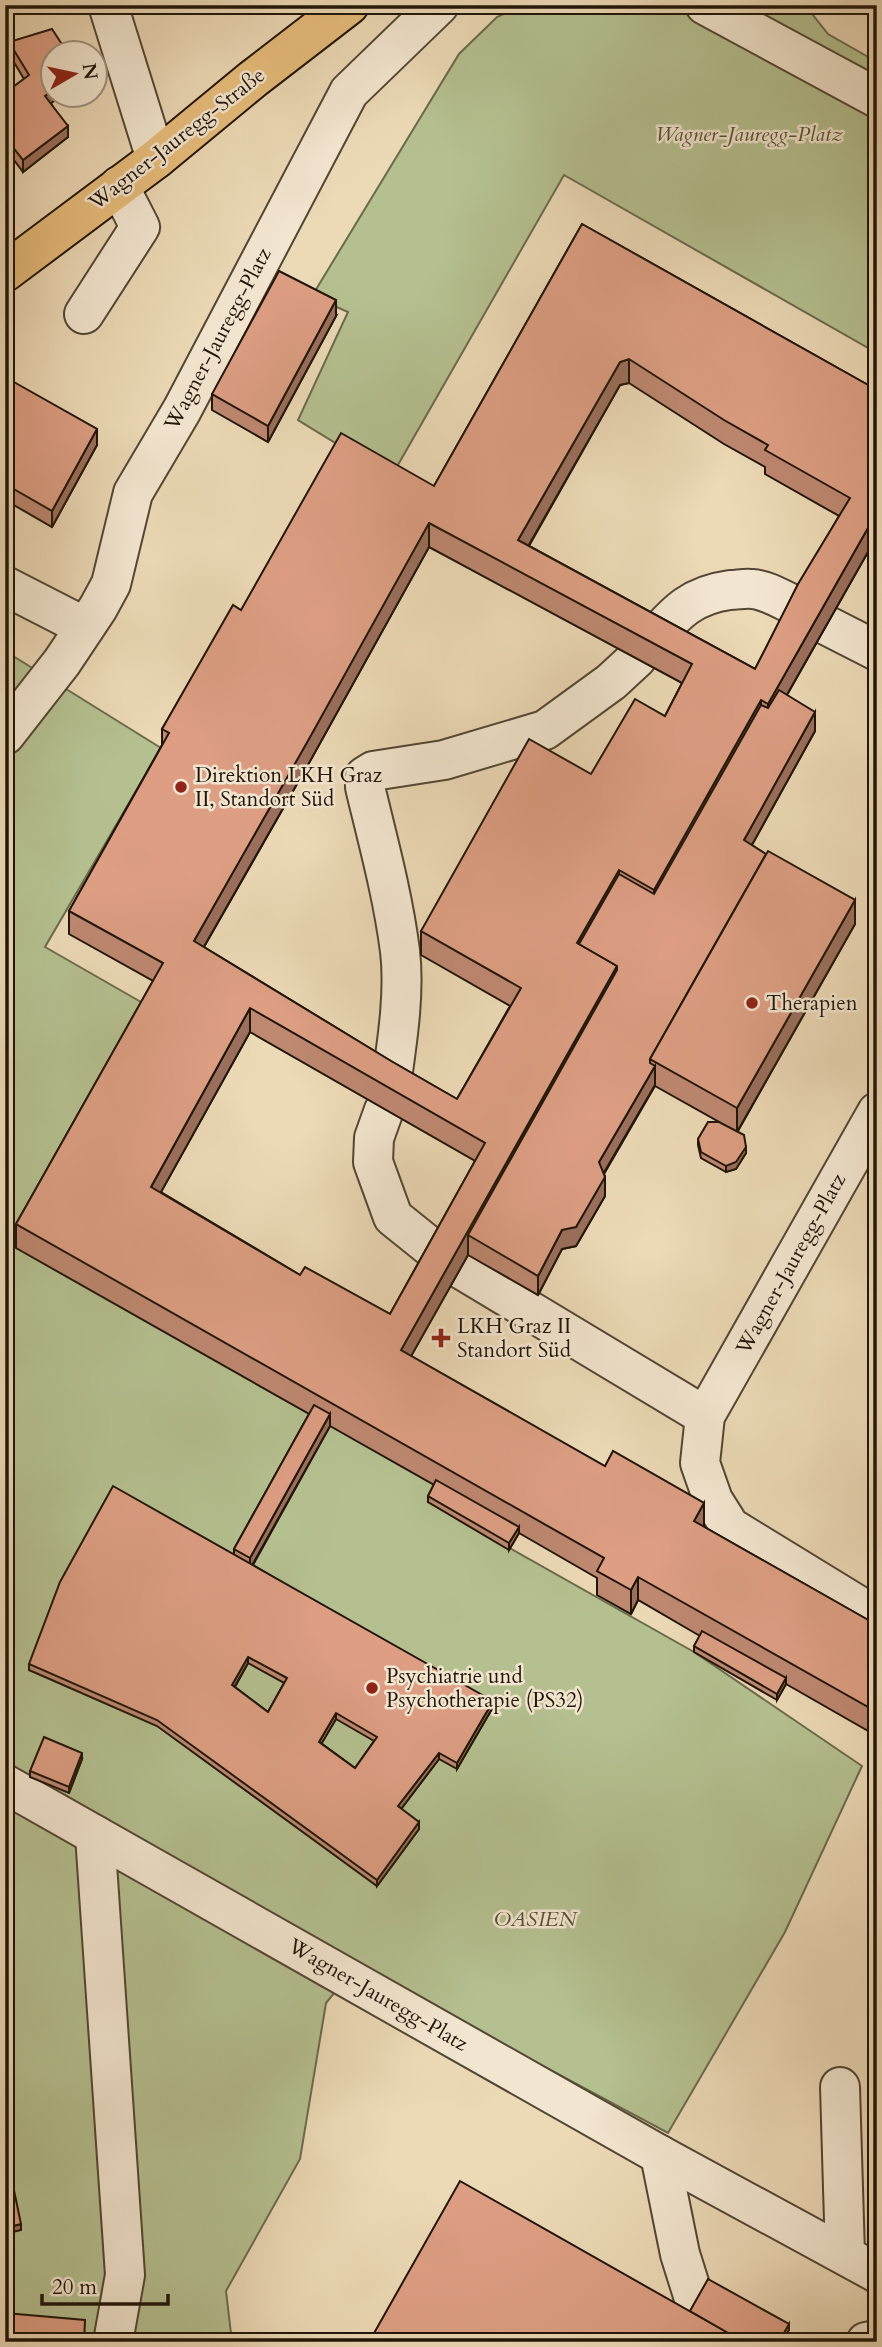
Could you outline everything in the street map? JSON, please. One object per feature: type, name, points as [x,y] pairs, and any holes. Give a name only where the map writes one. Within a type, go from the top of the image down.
[{"type":"main road","name":"Wagner-Jauregg-Straße","points":[[5,272],[156,159],[349,5]]},
{"type":"street","points":[[108,5],[156,159]]},
{"type":"street","name":"Wagner-Jauregg-Platz","points":[[5,735],[62,662],[111,584],[133,493],[182,410],[349,92],[439,5]]},
{"type":"street","points":[[705,5],[877,98]]},
{"type":"street","points":[[84,314],[140,227],[119,186]]},
{"type":"street","points":[[5,586],[85,627]]},
{"type":"street","points":[[705,1416],[449,1261],[393,1217],[373,1162],[374,1138],[388,1097],[400,1027],[400,953],[365,787],[365,776],[373,771],[444,760],[545,730],[611,682],[686,604],[720,592],[752,589],[766,592],[877,652]]},
{"type":"street","name":"Wagner-Jauregg-Platz","points":[[877,1112],[705,1416],[700,1463],[713,1500],[730,1527],[877,1616]]},
{"type":"street","name":"Wagner-Jauregg-Platz","points":[[5,1784],[660,2155],[868,2265]]},
{"type":"street","points":[[95,1835],[125,2275],[113,2342]]},
{"type":"street","points":[[840,2087],[868,2265]]},
{"type":"street","points":[[660,2155],[680,2254],[696,2305]]},
{"type":"street","points":[[866,2342],[877,2340]]},
{"type":"green space","name":"Wagner-Jauregg-Platz","points":[[522,5],[805,5],[828,34],[877,62],[877,353],[564,175],[391,477],[298,420],[348,312],[312,296],[459,54],[497,17]]},
{"type":"green space","name":"OASIEN","points":[[5,651],[161,748],[45,947],[148,1006],[73,1126],[436,1487],[428,1502],[694,1652],[862,1766],[785,1932],[668,2133],[526,2057],[359,1962],[326,2003],[300,2159],[226,2291],[232,2342],[5,2342]]},
{"type":"building","points":[[52,29],[58,38],[38,38],[38,108],[54,108],[68,126],[23,160],[5,137],[5,93],[29,75],[9,42]]},
{"type":"building","points":[[582,224],[877,390],[877,512],[768,704],[761,700],[654,890],[619,870],[577,943],[617,966],[401,1350],[605,1466],[613,1451],[704,1503],[694,1521],[877,1625],[877,1712],[638,1577],[631,1590],[597,1571],[604,1558],[16,1224],[163,963],[69,911],[169,733],[162,729],[233,605],[241,610],[341,433],[434,486]],"holes":[[[629,359],[768,445],[765,450],[850,498],[798,584],[755,669],[518,540],[620,362]],[[429,523],[692,664],[665,716],[635,699],[591,774],[529,739],[421,931],[521,988],[457,1099],[194,941]],[[250,1008],[485,1143],[390,1314],[305,1267],[300,1275],[151,1187]]]},
{"type":"building","points":[[279,271],[336,300],[268,426],[212,394]]},
{"type":"building","points":[[5,377],[97,429],[52,511],[5,484]]},
{"type":"building","points":[[779,690],[815,712],[744,840],[766,854],[650,1059],[650,1063],[655,1066],[599,1162],[605,1177],[576,1227],[562,1230],[538,1276],[468,1235],[617,970],[617,966],[579,944],[619,874],[654,894],[761,705],[768,708]]},
{"type":"building","name":"Therapien","points":[[768,851],[855,900],[737,1108],[650,1059]]},
{"type":"building","points":[[708,1122],[719,1122],[744,1135],[746,1147],[736,1162],[726,1166],[701,1152],[698,1139]]},
{"type":"building","points":[[314,1405],[330,1414],[250,1558],[234,1549]]},
{"type":"building","points":[[436,1480],[519,1527],[509,1543],[428,1496]]},
{"type":"building","name":"Psychiatrie und Psychotherapie (PS32)","points":[[113,1486],[493,1701],[457,1763],[439,1753],[398,1806],[419,1822],[377,1880],[157,1720],[29,1664],[60,1582]],"holes":[[[248,1657],[287,1678],[268,1712],[232,1685]],[[336,1713],[377,1737],[355,1768],[319,1742]]]},
{"type":"building","points":[[702,1631],[786,1678],[777,1694],[694,1646]]},
{"type":"building","points":[[44,1737],[82,1753],[69,1787],[30,1771]]},
{"type":"building","points":[[5,2147],[21,2224],[5,2228]]},
{"type":"building","points":[[460,2181],[744,2342],[369,2342]]},
{"type":"building","points":[[708,2279],[789,2324],[779,2342],[744,2342],[690,2311]]},
{"type":"building","points":[[5,2313],[85,2320],[84,2342],[5,2342]]},
{"type":"place","name":"Direktion LKH Graz II, Standort Süd","points":[[181,787]]},
{"type":"place","name":"Therapien","points":[[752,1003]]},
{"type":"place","name":"LKH Graz II Standort Süd","points":[[441,1338]]},
{"type":"place","name":"Psychiatrie und Psychotherapie (PS32)","points":[[372,1688]]}]
